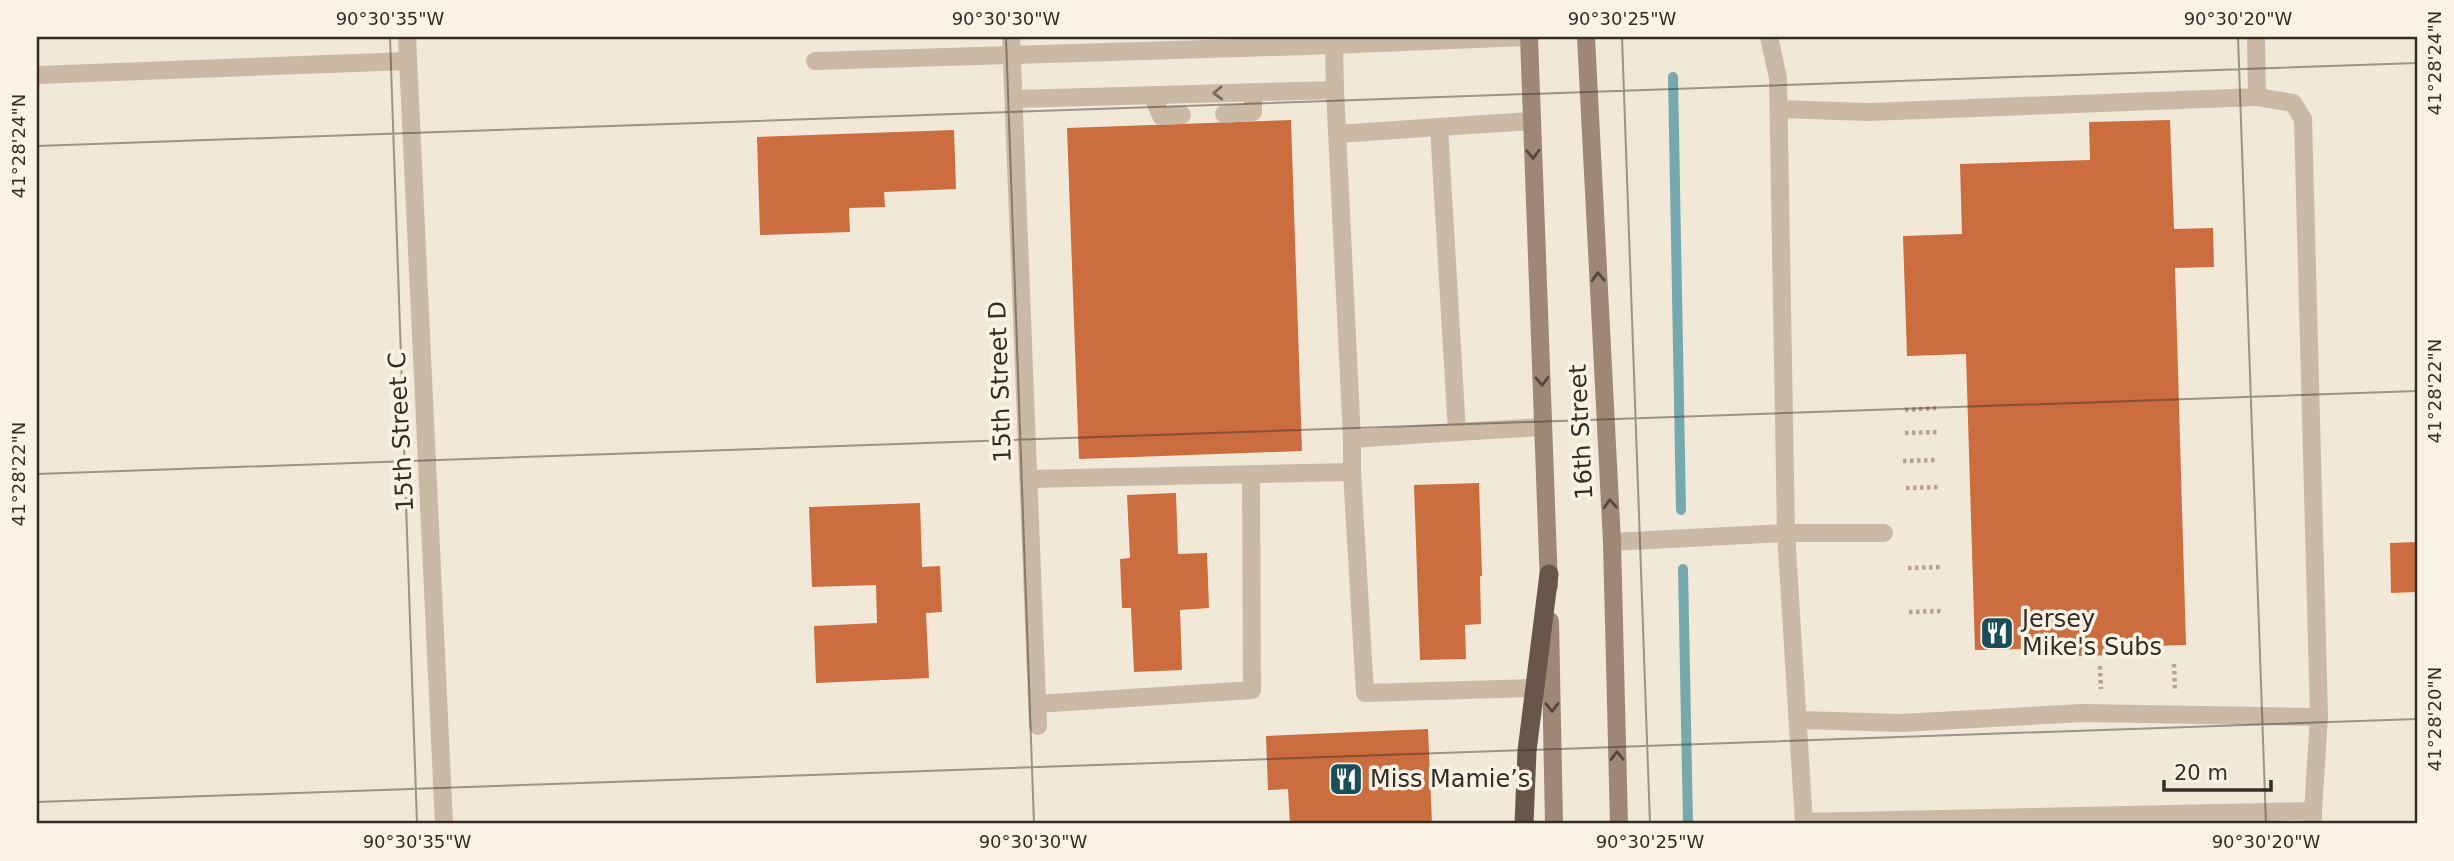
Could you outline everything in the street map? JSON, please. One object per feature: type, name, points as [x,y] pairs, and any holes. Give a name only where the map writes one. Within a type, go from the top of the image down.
[{"type":"highway","points":[[1524,824],[1528,751],[1549,574]]},
{"type":"main road","name":"16th Street","points":[[1528,37],[1549,574],[1554,824]]},
{"type":"main road","name":"16th Street","points":[[1586,37],[1612,542],[1619,824]]},
{"type":"street","name":"15th Street C","points":[[407,37],[444,824]]},
{"type":"street","points":[[815,61],[1012,45],[1307,41],[1334,45],[1528,37]]},
{"type":"street","points":[[1769,37],[1778,78],[1786,533],[1804,823],[2313,818],[2319,717],[2304,119],[2293,103],[2257,97],[1869,111],[1779,109]]},
{"type":"street","points":[[2256,37],[2257,97]]},
{"type":"street","name":"15th Street D","points":[[1012,45],[1038,726]]},
{"type":"street","points":[[1334,45],[1352,472],[1365,693],[1535,688]]},
{"type":"street","points":[[37,75],[408,61]]},
{"type":"street","points":[[1014,100],[1335,90]]},
{"type":"street","points":[[1224,114],[1253,112],[1253,92]]},
{"type":"street","points":[[1152,95],[1161,116],[1182,116]]},
{"type":"street","points":[[1338,134],[1532,121]]},
{"type":"street","points":[[1439,127],[1457,432]]},
{"type":"street","points":[[1352,439],[1543,427]]},
{"type":"street","points":[[1028,480],[1352,472]]},
{"type":"street","points":[[1037,704],[1252,690],[1251,474]]},
{"type":"street","points":[[1612,542],[1786,533],[1884,533]]},
{"type":"street","points":[[1799,720],[1902,723],[2083,713],[2319,717]]},
{"type":"path","points":[[1905,410],[1936,408]]},
{"type":"path","points":[[1905,433],[1937,432]]},
{"type":"path","points":[[1903,461],[1938,460]]},
{"type":"path","points":[[1906,488],[1940,486]]},
{"type":"path","points":[[1908,568],[1942,567]]},
{"type":"path","points":[[1909,612],[1944,611]]},
{"type":"path","points":[[2174,664],[2175,695]]},
{"type":"path","points":[[2100,666],[2101,697]]},
{"type":"building","points":[[1291,120],[1302,451],[1079,459],[1067,128]]},
{"type":"building","points":[[2170,120],[2174,229],[2213,228],[2214,267],[2175,268],[2186,645],[2117,647],[2118,655],[2074,656],[2074,648],[1975,650],[1966,354],[1907,356],[1903,236],[1962,234],[1960,164],[2090,160],[2089,122]]},
{"type":"building","points":[[954,130],[956,189],[884,192],[885,207],[849,208],[850,232],[760,235],[757,137]]},
{"type":"building","points":[[1479,483],[1481,624],[1465,625],[1466,659],[1420,660],[1414,485]]},
{"type":"building","points":[[1176,493],[1178,554],[1207,553],[1209,608],[1180,610],[1182,670],[1134,672],[1131,608],[1122,608],[1120,559],[1130,558],[1127,495]]},
{"type":"building","points":[[920,503],[922,567],[940,566],[942,612],[926,613],[929,678],[816,683],[814,626],[877,623],[876,585],[812,587],[809,507]]},
{"type":"building","points":[[2417,542],[2417,592],[2391,593],[2390,543]]},
{"type":"building","points":[[1428,729],[1432,824],[1290,824],[1288,789],[1268,790],[1266,736]]},
{"type":"waterway","points":[[1673,77],[1681,510]]},
{"type":"waterway","points":[[1683,569],[1688,824]]},
{"type":"place","name":"Jersey Mike's Subs","points":[[1997,633]]},
{"type":"place","name":"Miss Mamie’s","points":[[1346,779]]}]
